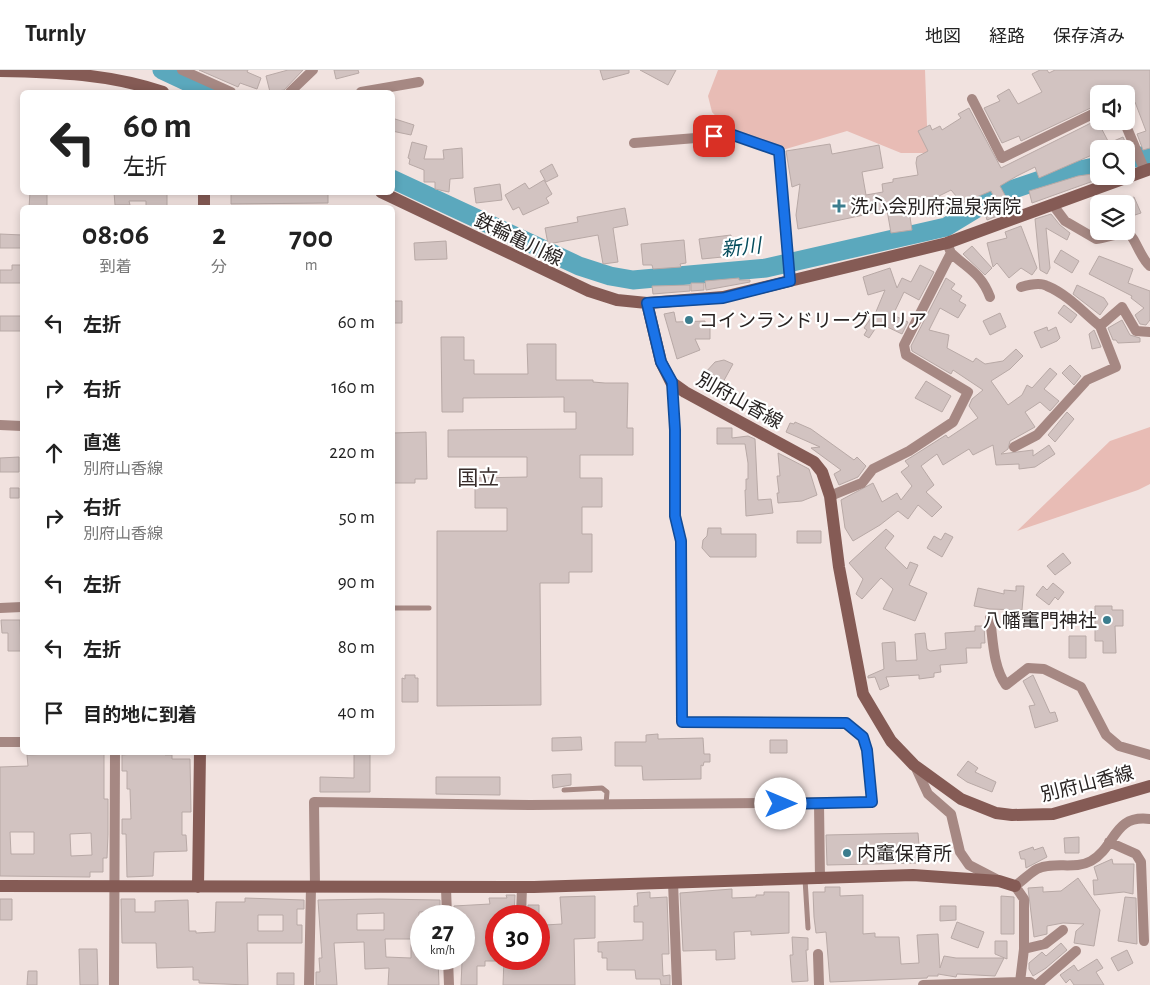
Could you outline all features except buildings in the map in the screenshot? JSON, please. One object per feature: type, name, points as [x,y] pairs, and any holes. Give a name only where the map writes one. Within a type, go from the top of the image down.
[{"type":"main road","points":[[0,71],[104,74],[156,90]]},
{"type":"main road","points":[[647,303],[723,298],[790,281],[949,248],[1146,168]]},
{"type":"main road","name":"鉄輪亀川線","points":[[387,195],[589,291],[617,300],[647,303]]},
{"type":"main road","name":"別府山香線","points":[[647,303],[661,362],[672,382],[685,392],[814,462],[822,472],[830,496],[839,567],[862,694],[892,741],[914,765],[961,799],[996,813],[1012,815],[1053,814],[1150,786]]},
{"type":"main road","points":[[198,887],[200,755]]},
{"type":"main road","points":[[0,886],[446,888],[914,875],[1000,881],[1016,886]]},
{"type":"street","points":[[182,70],[227,90]]},
{"type":"street","points":[[292,90],[313,70]]},
{"type":"street","points":[[373,90],[419,82]]},
{"type":"street","points":[[972,99],[1002,158],[1090,115]]},
{"type":"street","points":[[1128,130],[1146,168]]},
{"type":"street","points":[[634,143],[733,135],[779,151],[790,281]]},
{"type":"street","points":[[1053,205],[1066,221],[1096,239],[1127,233],[1133,237],[1142,260],[1150,266]]},
{"type":"street","points":[[830,496],[862,483],[872,469],[909,451],[953,422],[968,392],[906,355],[904,345],[949,248],[964,266],[979,275],[990,297]]},
{"type":"street","points":[[1014,447],[1037,435],[1087,380],[1116,367],[1100,326],[1072,302],[1047,285],[1030,284],[1021,287]]},
{"type":"street","points":[[1100,326],[1122,307],[1136,331],[1150,332]]},
{"type":"street","points":[[0,426],[20,426]]},
{"type":"street","points":[[0,608],[20,607]]},
{"type":"street","points":[[990,618],[996,661],[1001,678],[1006,685],[1028,668],[1044,669],[1081,687],[1106,735],[1119,746],[1150,755]]},
{"type":"street","points":[[0,742],[20,742]]},
{"type":"street","points":[[114,985],[115,755]]},
{"type":"street","points":[[914,765],[928,794],[951,814],[960,852],[969,865],[1000,881]]},
{"type":"street","points":[[309,985],[314,802],[606,805],[872,802]]},
{"type":"street","points":[[819,803],[820,879]]},
{"type":"street","points":[[1020,982],[1024,948],[1024,899],[1016,886],[1038,869],[1055,865],[1084,864],[1093,860],[1122,826],[1136,817],[1150,819]]},
{"type":"street","points":[[1109,842],[1136,854],[1141,862],[1144,941]]},
{"type":"street","points":[[673,882],[677,985]]},
{"type":"street","points":[[521,905],[522,887]]},
{"type":"street","points":[[446,888],[447,905]]},
{"type":"street","points":[[1024,948],[1045,944],[1063,930]]},
{"type":"street","points":[[923,985],[1030,982],[1035,985],[1076,951]]},
{"type":"street","points":[[818,954],[819,985]]},
{"type":"street","points":[[448,970],[449,985]]},
{"type":"lane","points":[[672,382],[675,430],[675,516],[681,541],[682,722],[846,723],[863,737],[867,750],[872,802]]},
{"type":"lane","points":[[395,608],[429,608]]},
{"type":"lane","points":[[564,790],[602,788],[607,792],[606,805]]},
{"type":"lane","points":[[805,879],[808,928]]},
{"type":"shaded area","points":[[718,70],[925,70],[928,153],[901,153],[847,131],[779,151],[733,135],[712,112],[708,96]]},
{"type":"shaded area","points":[[1150,427],[1150,484],[1138,490],[1017,531],[1110,441]]},
{"type":"waterway","name":"新川","points":[[162,70],[205,90]]},
{"type":"waterway","name":"新川","points":[[1135,158],[1150,154]]},
{"type":"waterway","name":"新川","points":[[395,180],[579,266],[610,276],[633,280],[766,268],[946,227],[1002,193],[1055,175],[1090,168]]},
{"type":"place","name":"洗心会別府温泉病院","points":[[839,206]]},
{"type":"place","name":"コインランドリーグロリア","points":[[689,320]]},
{"type":"place","name":"八幡竃門神社","points":[[1107,620]]},
{"type":"place","name":"内竈保育所","points":[[847,853]]},
{"type":"district","name":"国立","points":[[478,478]]},
{"type":"route","points":[[714,136],[733,135],[779,151],[790,281],[723,298],[647,303],[661,362],[672,382],[675,430],[675,516],[681,541],[682,722],[846,723],[863,737],[867,750],[872,802],[781,804]]}]
